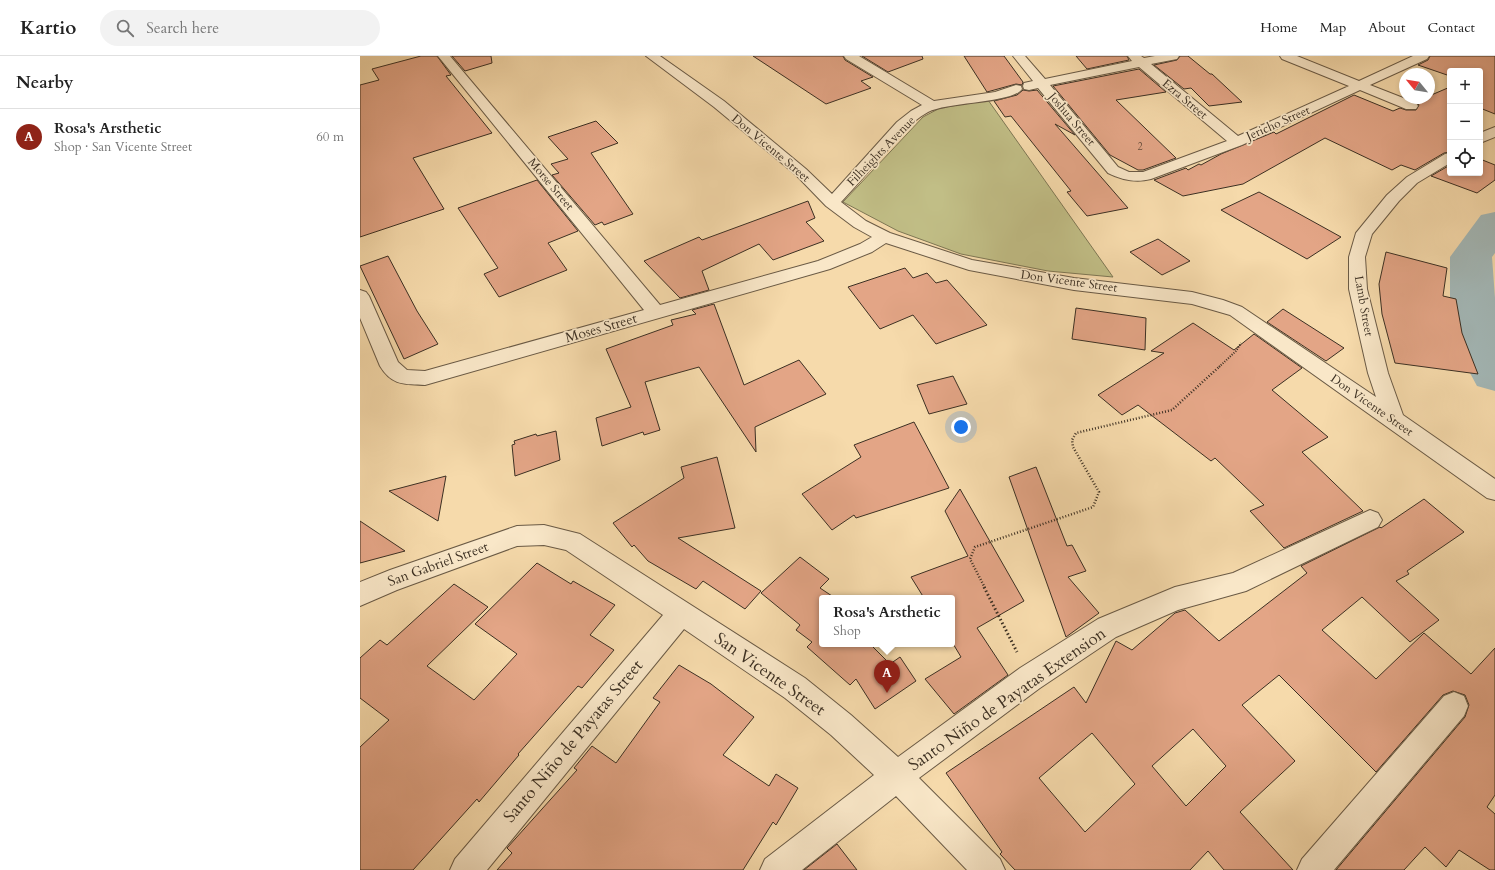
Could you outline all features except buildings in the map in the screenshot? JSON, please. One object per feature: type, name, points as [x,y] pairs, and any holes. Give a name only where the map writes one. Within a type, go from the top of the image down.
[{"type":"street","name":"Morse Street","points":[[444,56],[656,312]]},
{"type":"street","name":"Don Vicente Street","points":[[652,56],[725,109],[802,172],[832,203],[860,224],[884,237],[969,265],[1074,284],[1192,298],[1217,304],[1236,311],[1495,492]]},
{"type":"street","points":[[850,56],[932,106]]},
{"type":"street","name":"Joshua Street","points":[[1019,56],[1113,170],[1129,176]]},
{"type":"street","name":"Filheights Avenue","points":[[832,203],[906,122],[921,110],[959,100],[971,100],[995,96],[1016,89],[1042,84],[1137,59],[1173,56]]},
{"type":"street","points":[[1286,56],[1411,106]]},
{"type":"street","name":"Jericho Street","points":[[1129,176],[1146,176],[1237,142],[1361,86],[1423,56]]},
{"type":"street","name":"Ezra Street","points":[[1137,59],[1237,142]]},
{"type":"street","points":[[1483,137],[1495,131]]},
{"type":"street","points":[[1482,140],[1495,145]]},
{"type":"street","name":"Lamb Street","points":[[1394,421],[1378,373],[1360,296],[1357,257],[1364,233],[1392,198],[1412,180],[1447,159]]},
{"type":"street","name":"Moses Street","points":[[360,296],[390,366],[402,377],[425,378],[824,265],[854,254],[884,237]]},
{"type":"street","name":"Santo Niño de Payatas Extension","points":[[776,870],[897,776],[1030,678],[1107,628],[1175,599],[1237,583],[1370,520]]},
{"type":"street","name":"San Vicente Street","points":[[517,536],[544,535],[572,541],[795,688],[841,725],[897,776],[989,870]]},
{"type":"street","name":"San Gabriel Street","points":[[360,594],[390,581],[517,536]]},
{"type":"street","name":"Santo Niño de Payatas Street","points":[[466,870],[681,613]]},
{"type":"street","points":[[1313,870],[1454,706]]},
{"type":"path","points":[[1030,678],[970,559],[975,547],[1093,507],[1099,492],[1073,447],[1072,440],[1076,433],[1172,410],[1236,351],[1255,323]]},
{"type":"shaded area","points":[[988,100],[1113,277],[1048,271],[961,254],[898,231],[843,202],[923,117],[940,108]]},
{"type":"waterway","points":[[1495,224],[1471,257],[1473,312],[1495,373]]},
{"type":"place","name":"Rosa's Arsthetic","points":[[887,693]]}]
